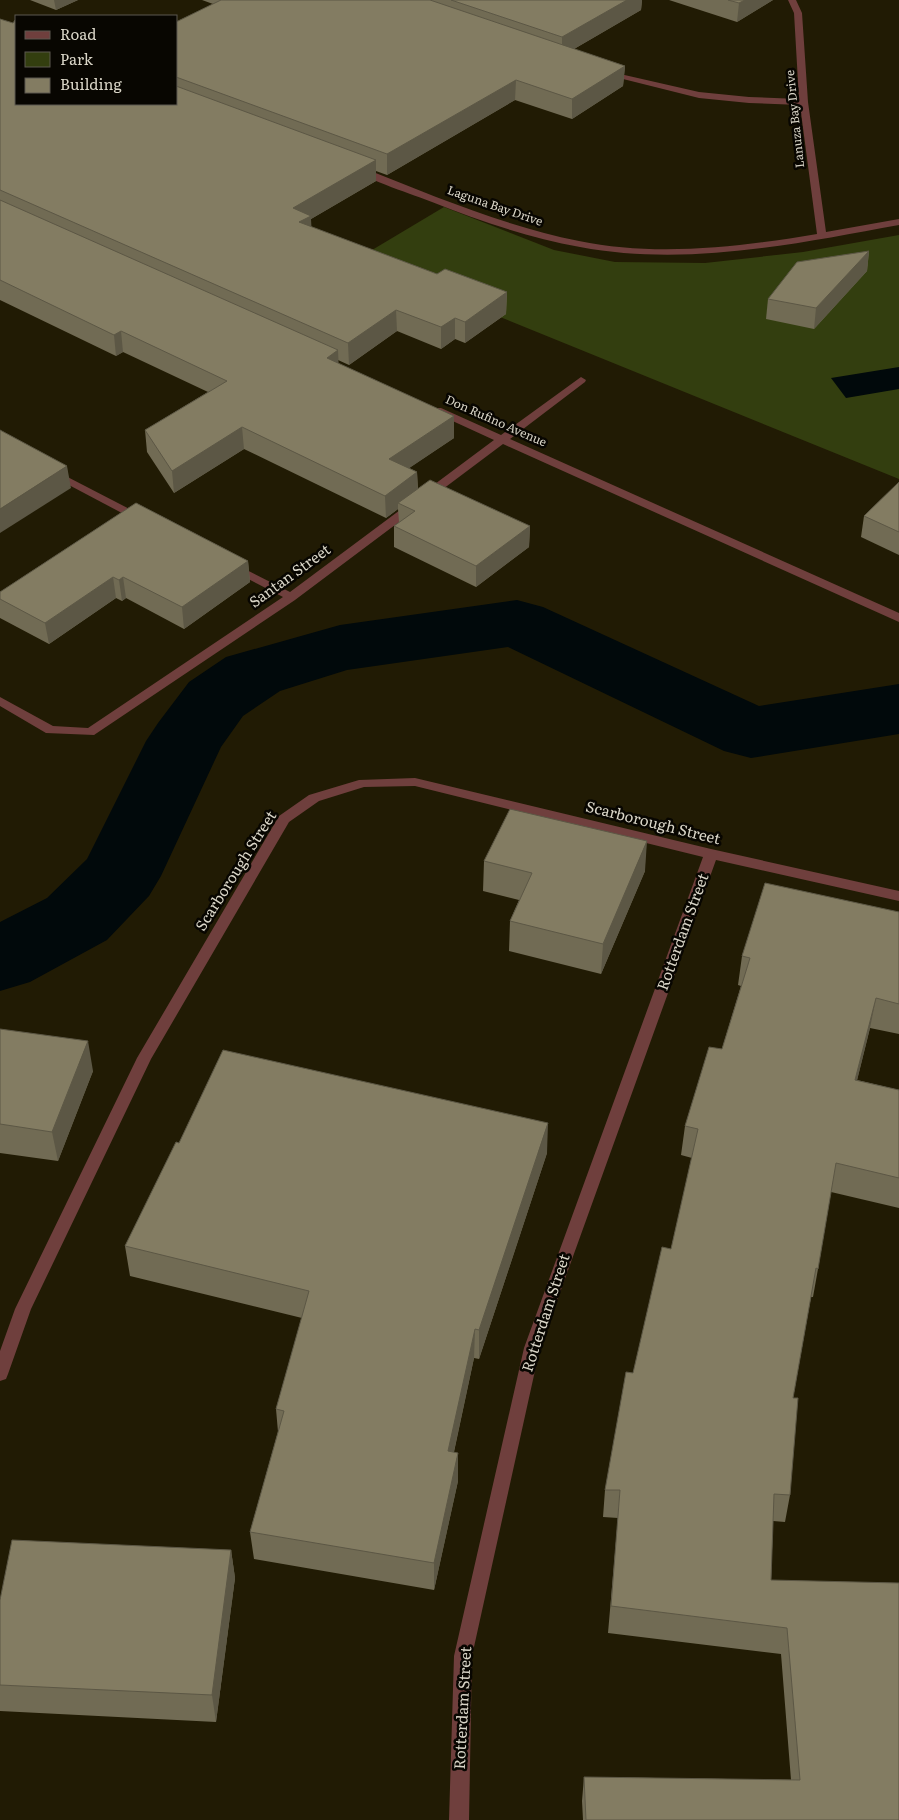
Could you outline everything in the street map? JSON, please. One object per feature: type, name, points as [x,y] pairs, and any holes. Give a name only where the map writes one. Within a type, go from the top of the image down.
[{"type":"street","name":"Lanuza Bay Drive","points":[[792,0],[798,13],[804,102],[822,237]]},
{"type":"street","points":[[595,71],[699,95],[749,100],[804,102]]},
{"type":"street","name":"Laguna Bay Drive","points":[[351,166],[536,235],[591,246],[677,252],[718,251],[768,246],[899,222]]},
{"type":"street","name":"Santan Street","points":[[0,701],[50,730],[90,732],[291,597],[581,380]]},
{"type":"street","name":"Don Rufino Avenue","points":[[430,407],[899,618]]},
{"type":"street","points":[[44,468],[150,523]]},
{"type":"street","points":[[220,560],[291,597]]},
{"type":"street","name":"Scarborough Street","points":[[0,1374],[23,1309],[144,1058],[284,819],[314,798],[364,783],[415,782],[711,854],[899,896]]},
{"type":"street","name":"Rotterdam Street","points":[[459,1820],[463,1656],[532,1348],[711,854]]},
{"type":"green space","points":[[444,207],[554,250],[615,262],[705,263],[803,252],[899,235],[899,479],[357,259]]},
{"type":"shaded area","points":[[899,367],[899,389],[846,398],[831,378]]},
{"type":"building","points":[[221,0],[430,0],[625,66],[572,99],[516,80],[387,154],[178,78],[178,21]]},
{"type":"building","points":[[451,0],[627,0],[562,37]]},
{"type":"building","points":[[728,0],[745,0],[739,3]]},
{"type":"building","points":[[0,19],[13,23],[15,20],[15,105],[178,105],[178,87],[376,160],[293,208],[311,216],[299,222],[437,274],[445,269],[507,292],[465,322],[455,318],[441,327],[396,310],[348,343],[0,190]]},
{"type":"building","points":[[0,200],[338,350],[327,358],[454,416],[389,459],[417,472],[385,496],[242,427],[172,471],[145,430],[227,381],[121,331],[114,335],[0,280]]},
{"type":"building","points":[[869,251],[816,308],[768,299],[797,262]]},
{"type":"building","points":[[0,430],[67,466],[0,509]]},
{"type":"building","points":[[430,480],[530,526],[476,566],[394,526],[415,511],[398,503]]},
{"type":"building","points":[[899,482],[899,532],[864,516]]},
{"type":"building","points":[[136,503],[248,561],[182,607],[123,577],[119,580],[113,577],[45,623],[0,599],[0,592]]},
{"type":"building","points":[[510,809],[647,841],[603,944],[510,921],[532,873],[484,861]]},
{"type":"building","points":[[765,883],[899,912],[899,1004],[876,998],[855,1080],[899,1090],[899,1178],[836,1163],[793,1398],[798,1398],[790,1495],[774,1494],[771,1580],[899,1583],[899,1820],[586,1820],[584,1777],[800,1780],[787,1628],[611,1606],[620,1490],[605,1490],[626,1372],[633,1373],[662,1247],[671,1249],[698,1129],[685,1126],[709,1047],[722,1049],[750,958],[742,956]]},
{"type":"building","points":[[0,1029],[88,1041],[52,1132],[0,1124]]},
{"type":"building","points":[[223,1050],[548,1123],[479,1330],[475,1329],[448,1451],[458,1453],[434,1563],[250,1532],[284,1411],[276,1409],[309,1291],[125,1246],[176,1142],[179,1143]]},
{"type":"building","points":[[12,1540],[231,1550],[212,1695],[0,1685],[0,1600]]},
{"type":"waterway","points":[[0,960],[77,919],[120,876],[185,741],[216,699],[253,674],[340,648],[517,623],[751,733],[899,709]]}]
